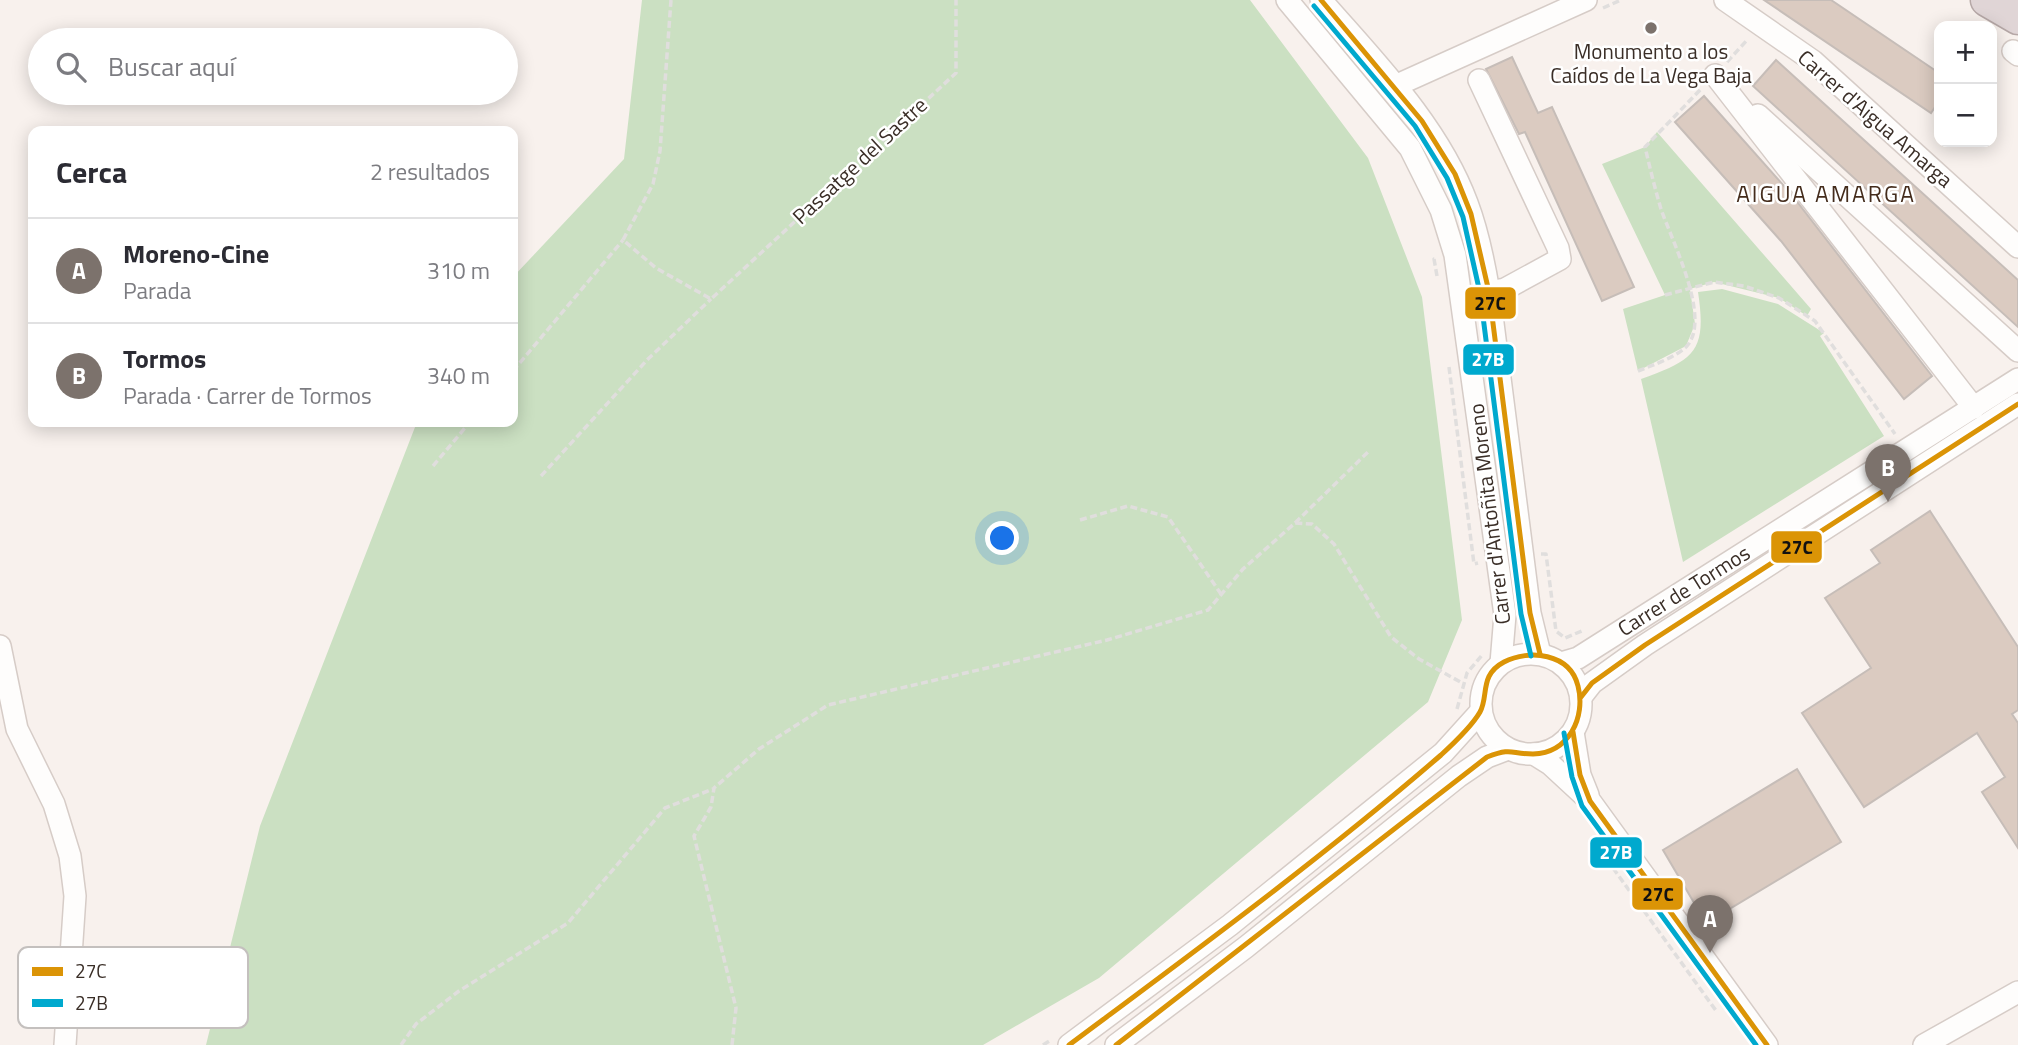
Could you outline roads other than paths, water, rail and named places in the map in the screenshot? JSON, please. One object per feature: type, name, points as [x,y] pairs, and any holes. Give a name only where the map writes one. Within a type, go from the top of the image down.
[{"type":"highway","points":[[1987,0],[2018,18]]},
{"type":"street","name":"Carrer d'Antoñita Moreno","points":[[1287,0],[1409,148],[1441,210],[1455,255],[1462,297],[1487,567],[1505,615],[1501,663]]},
{"type":"street","name":"Carrer d'Antoñita Moreno","points":[[1321,0],[1395,86],[1433,136],[1461,190],[1481,249],[1489,292],[1530,613],[1540,654]]},
{"type":"street","points":[[1395,86],[1586,0]]},
{"type":"street","name":"Carrer d'Aigua Amarga","points":[[1725,0],[1814,61],[2018,247]]},
{"type":"street","points":[[1974,408],[1722,68],[2018,351]]},
{"type":"street","points":[[1479,80],[1558,248],[1560,259],[1505,289],[1489,292]]},
{"type":"street","name":"Carrer de Tormos","points":[[1561,663],[1578,658],[2018,379]]},
{"type":"street","name":"Carrer de Tormos","points":[[1581,698],[1592,683],[1645,645],[2018,404]]},
{"type":"street","points":[[0,646],[3,678],[17,729],[54,804],[70,856],[75,896],[72,947]]},
{"type":"street","points":[[1534,754],[1563,744],[1578,721],[1581,698],[1578,684],[1561,663],[1540,654],[1527,653],[1501,663],[1484,684],[1481,711],[1495,739],[1508,749],[1534,754],[1550,764],[1590,801],[1766,1045]]},
{"type":"street","points":[[1061,1041],[1230,926],[1443,753],[1481,711]]},
{"type":"street","points":[[1573,732],[1580,775],[1590,801]]},
{"type":"street","points":[[1116,1045],[1246,947],[1459,776],[1487,757],[1508,749]]},
{"type":"street","points":[[1924,1045],[2018,992]]},
{"type":"place","name":"Monumento a los Caídos de La Vega Baja","points":[[1651,28]]},
{"type":"place","name":"Tormos","points":[[1888,502]]},
{"type":"place","name":"Moreno-Cine","points":[[1710,953]]},
{"type":"district","name":"AIGUA AMARGA","points":[[1826,194]]}]
